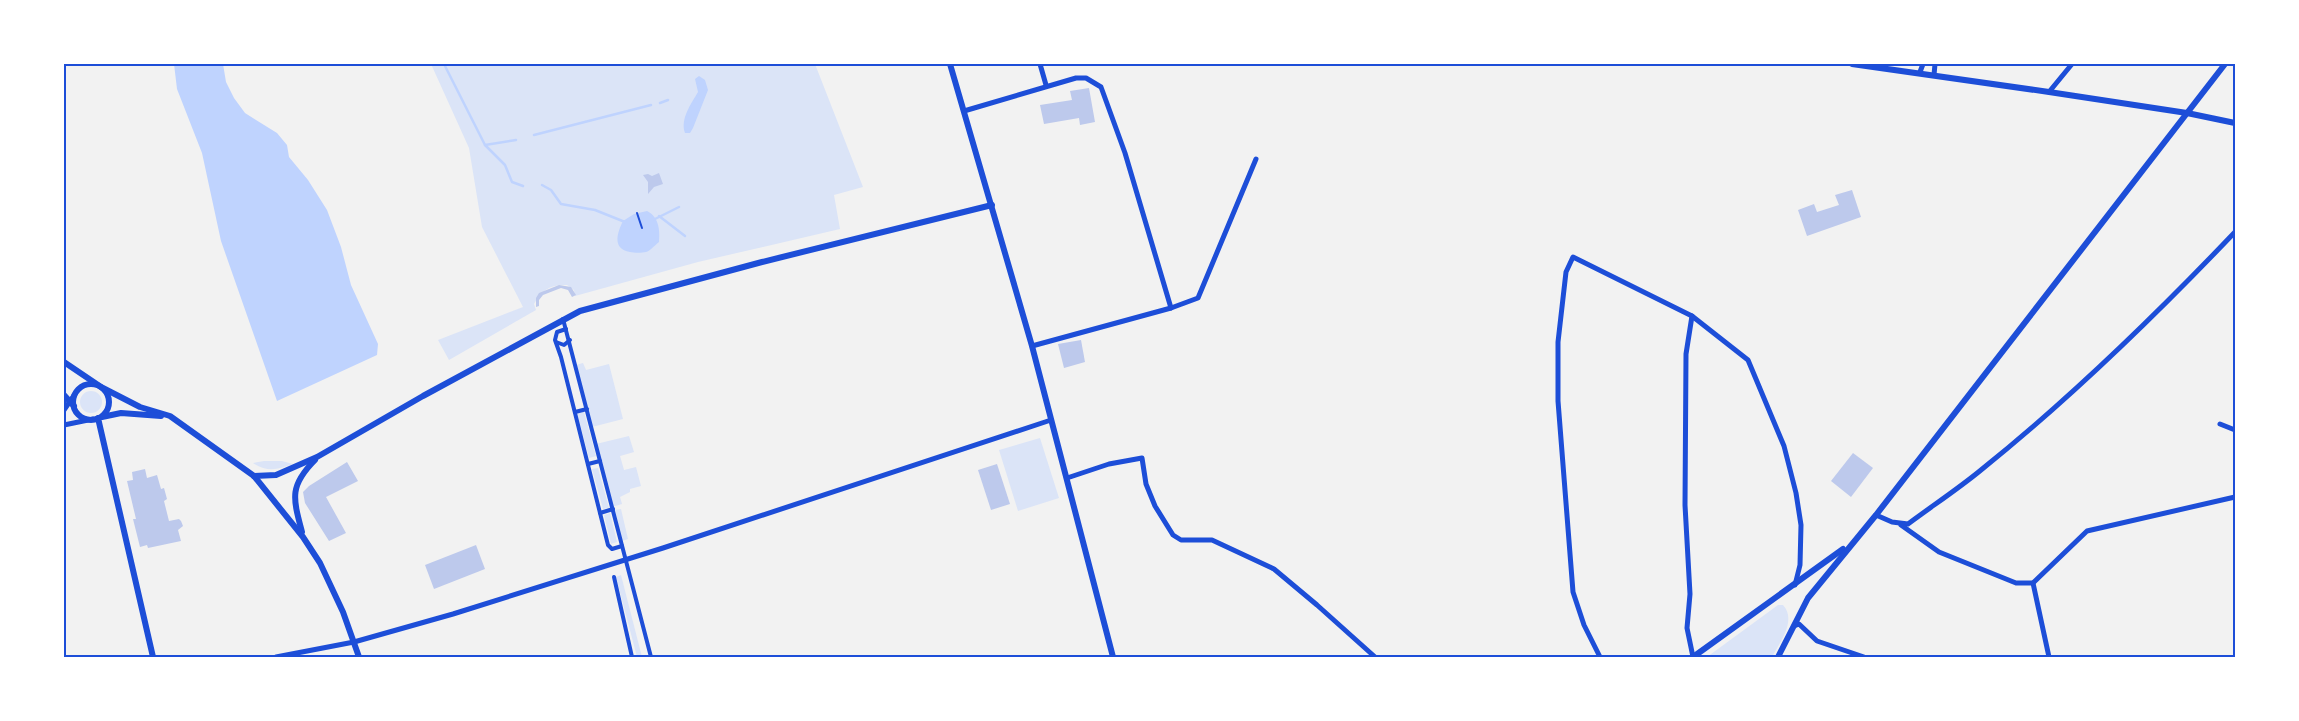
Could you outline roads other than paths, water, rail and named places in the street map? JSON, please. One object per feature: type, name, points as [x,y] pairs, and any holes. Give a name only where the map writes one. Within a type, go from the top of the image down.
[{"type":"street","points":[[950,64],[1032,346],[1113,657]]},
{"type":"street","points":[[1040,64],[1046,85]]},
{"type":"street","points":[[1852,64],[1920,72],[2187,113],[2235,123]]},
{"type":"street","points":[[1920,72],[1923,64]]},
{"type":"street","points":[[1934,75],[1935,64]]},
{"type":"street","points":[[2049,92],[2072,64]]},
{"type":"street","points":[[1778,657],[1808,598],[1876,515],[2225,64]]},
{"type":"street","points":[[964,111],[1046,85],[1076,78],[1086,78],[1101,87],[1125,153],[1171,308]]},
{"type":"street","points":[[1032,346],[1171,308],[1198,298],[1256,159]]},
{"type":"street","points":[[254,476],[276,475],[317,457],[580,311],[700,278],[992,205]]},
{"type":"street","points":[[1900,525],[1908,524],[1980,470],[2062,402],[2170,301],[2235,232]]},
{"type":"street","points":[[1600,657],[1584,626],[1572,592],[1559,408],[1558,342],[1566,272],[1573,257],[1692,316],[1748,360],[1784,446],[1796,493],[1801,525],[1800,565],[1794,586]]},
{"type":"street","points":[[1692,316],[1686,354],[1685,505],[1690,594],[1687,628],[1693,657],[1794,586],[1852,542]]},
{"type":"street","points":[[563,319],[588,409],[651,657]]},
{"type":"street","points":[[566,329],[557,332],[555,335],[556,342],[609,548],[622,546]]},
{"type":"street","points":[[556,342],[564,345],[570,340]]},
{"type":"street","points":[[64,362],[101,387],[108,396],[109,404],[105,413],[97,418],[82,416],[64,395]]},
{"type":"street","points":[[64,409],[75,394],[86,385],[94,384],[140,407],[170,416],[254,476],[303,537],[320,563],[359,657]]},
{"type":"street","points":[[575,412],[588,409]]},
{"type":"street","points":[[64,425],[122,413],[170,416]]},
{"type":"street","points":[[97,418],[152,657]]},
{"type":"street","points":[[276,657],[354,642],[453,614],[625,560],[1051,420]]},
{"type":"street","points":[[2220,424],[2235,430]]},
{"type":"street","points":[[303,537],[297,512],[296,485],[300,475],[317,457]]},
{"type":"street","points":[[1067,478],[1109,464],[1142,458],[1146,484],[1155,506],[1173,535],[1181,540],[1212,540],[1274,569],[1317,604],[1375,657]]},
{"type":"street","points":[[588,464],[600,461]]},
{"type":"street","points":[[1876,515],[1900,525],[1939,552],[2016,582],[2033,583],[2087,531],[2235,497]]},
{"type":"street","points":[[600,513],[613,509]]},
{"type":"street","points":[[614,577],[632,657]]},
{"type":"street","points":[[2033,583],[2049,657]]},
{"type":"street","points":[[1794,626],[1799,624],[1817,640],[1864,657]]},
{"type":"water","points":[[174,64],[223,64],[226,82],[234,98],[245,113],[277,133],[287,145],[289,157],[308,180],[327,210],[341,247],[351,285],[378,344],[377,355],[277,401],[221,241],[202,153],[177,89]]},
{"type":"water","points":[[699,76],[705,80],[708,90],[693,128],[690,133],[685,133],[685,117],[698,92],[695,79]]},
{"type":"water","points":[[647,211],[658,224],[659,242],[646,252],[640,253],[620,248],[618,235],[623,221],[634,214]]},
{"type":"waterway","points":[[444,64],[485,145],[505,165],[512,182],[523,186]]},
{"type":"waterway","points":[[660,103],[668,100]]},
{"type":"waterway","points":[[534,135],[651,105]]},
{"type":"waterway","points":[[485,145],[516,140]]},
{"type":"waterway","points":[[542,185],[551,190],[561,204],[595,210],[625,222]]},
{"type":"waterway","points":[[653,220],[679,207]]},
{"type":"waterway","points":[[659,216],[685,236]]}]
